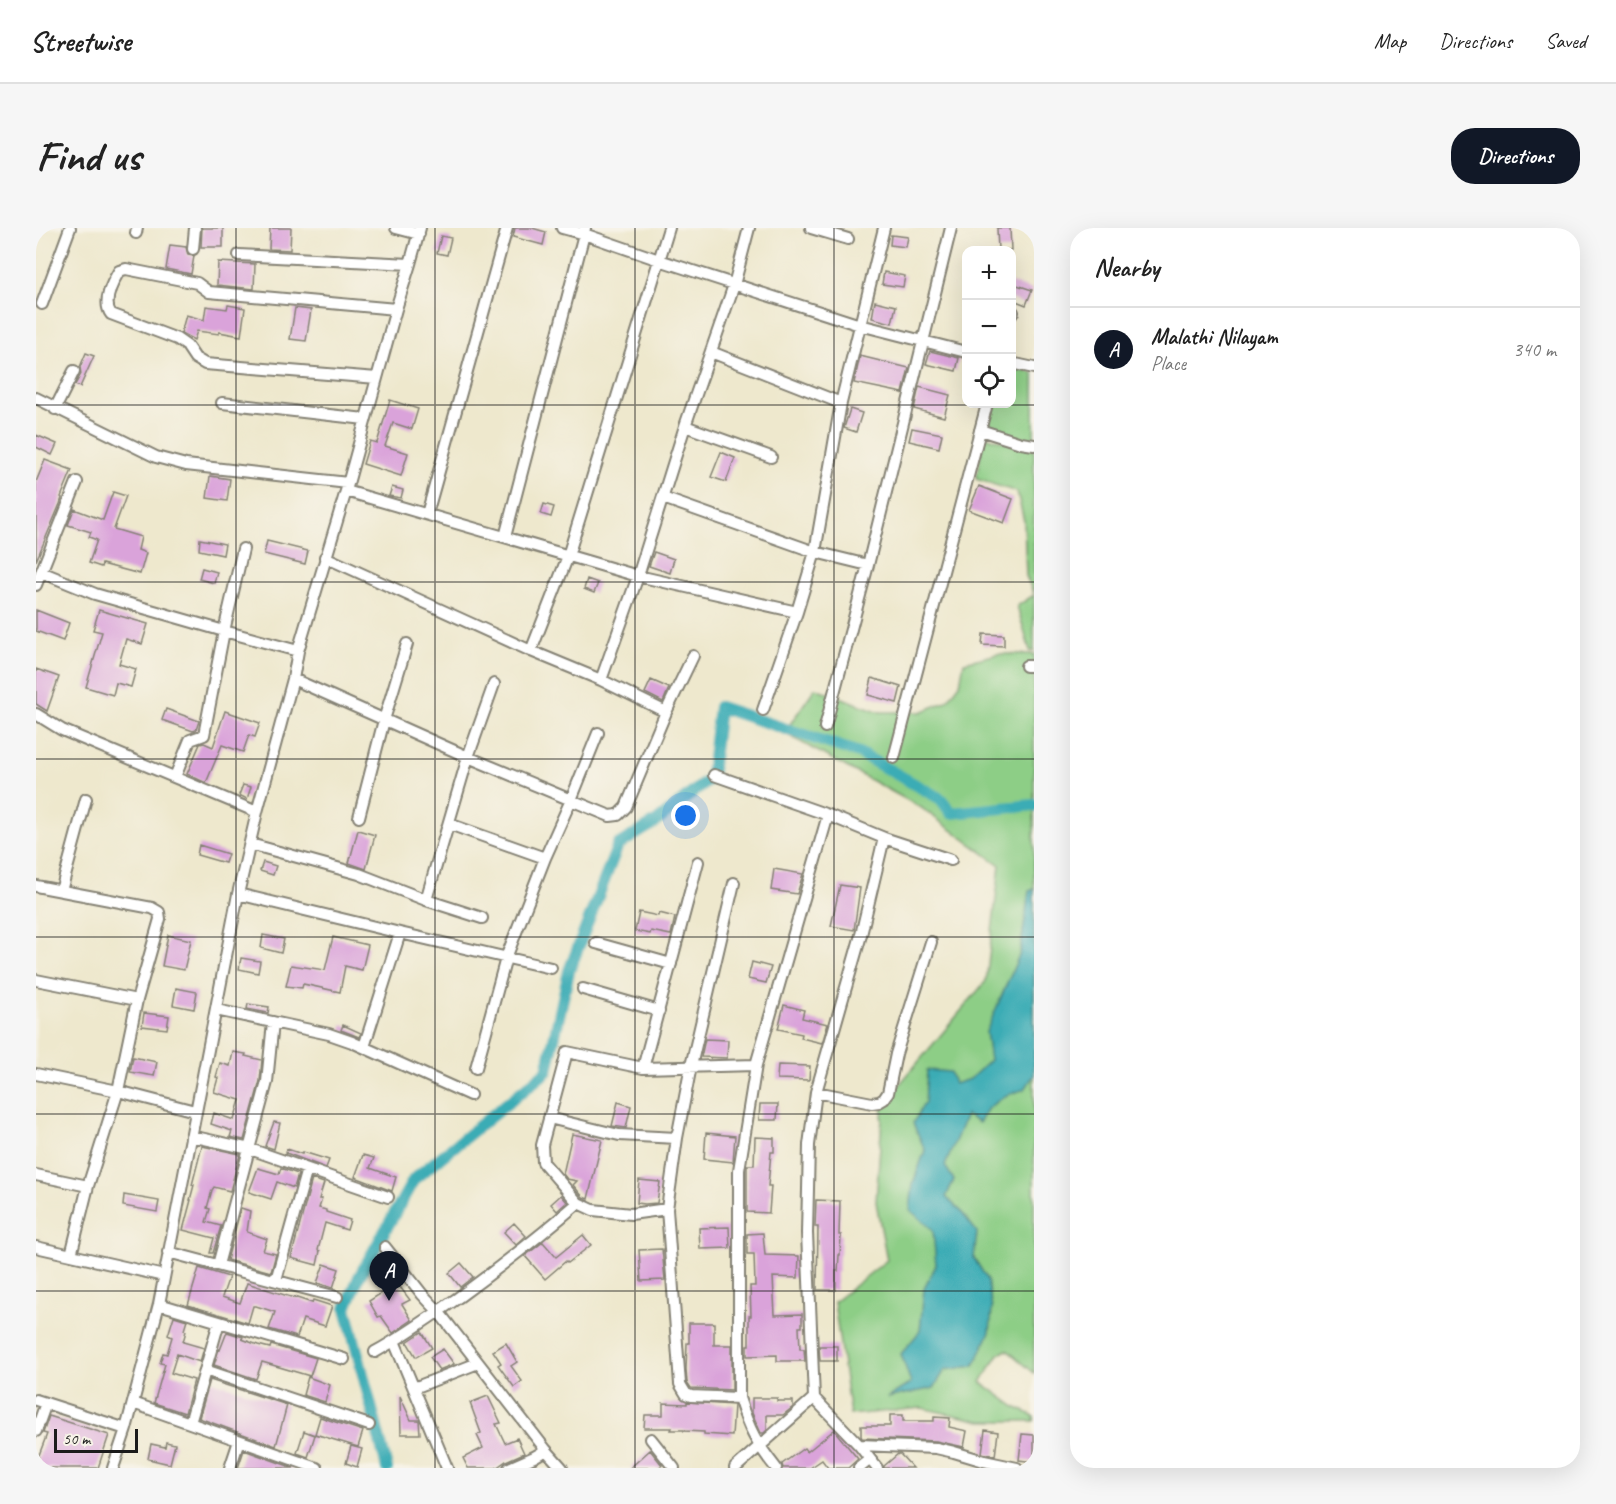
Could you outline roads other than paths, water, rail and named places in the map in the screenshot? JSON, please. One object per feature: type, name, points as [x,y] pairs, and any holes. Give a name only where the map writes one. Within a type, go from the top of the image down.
[{"type":"street","points":[[42,304],[70,228]]},
{"type":"street","points":[[193,249],[195,228]]},
{"type":"street","points":[[113,1468],[126,1430],[159,1304],[238,894],[257,812],[293,679],[298,651],[419,231],[396,228]]},
{"type":"street","points":[[427,514],[507,228]]},
{"type":"street","points":[[561,228],[584,231],[659,260],[860,325],[962,351]]},
{"type":"street","points":[[531,651],[568,556],[669,228]]},
{"type":"street","points":[[601,680],[638,576],[685,426],[734,285],[749,228]]},
{"type":"street","points":[[811,228],[848,239]]},
{"type":"street","points":[[763,710],[815,552],[841,403],[884,228]]},
{"type":"street","points":[[825,727],[868,565],[951,228]]},
{"type":"street","points":[[505,537],[584,231]]},
{"type":"street","points":[[239,255],[410,264]]},
{"type":"street","points":[[377,378],[205,364],[195,358],[187,346],[177,339],[111,314],[106,302],[119,271],[126,269],[197,283],[210,292],[396,309]]},
{"type":"street","points":[[711,352],[841,403]]},
{"type":"street","points":[[1016,364],[1034,368]]},
{"type":"street","points":[[55,409],[74,371]]},
{"type":"street","points":[[36,398],[156,457],[186,465],[347,487],[427,514],[638,576],[797,612]]},
{"type":"street","points":[[222,403],[365,419]]},
{"type":"street","points":[[894,758],[986,408]]},
{"type":"street","points":[[685,426],[771,457]]},
{"type":"street","points":[[980,430],[1034,445]]},
{"type":"street","points":[[36,585],[77,482]]},
{"type":"street","points":[[663,498],[815,552],[868,565]]},
{"type":"street","points":[[175,777],[190,740],[204,735],[243,549]]},
{"type":"street","points":[[325,557],[531,651],[601,680],[666,712]]},
{"type":"street","points":[[41,572],[95,594],[298,651]]},
{"type":"street","points":[[359,818],[384,720],[407,644]]},
{"type":"street","points":[[293,679],[468,757],[610,816],[622,812],[693,656]]},
{"type":"street","points":[[426,900],[468,757],[494,684]]},
{"type":"street","points":[[36,714],[62,730],[257,812]]},
{"type":"street","points":[[476,1068],[506,958],[598,733]]},
{"type":"street","points":[[714,775],[828,815],[884,838],[951,860]]},
{"type":"street","points":[[61,891],[86,799]]},
{"type":"street","points":[[776,1468],[759,1447],[748,1426],[739,1398],[738,1176],[756,1065],[828,815]]},
{"type":"street","points":[[449,824],[545,858]]},
{"type":"street","points":[[859,1468],[873,1464],[859,1444],[814,1398],[807,1233],[809,1145],[816,1092],[861,935],[884,838]]},
{"type":"street","points":[[250,844],[359,874],[426,900],[482,918]]},
{"type":"street","points":[[644,1068],[698,862]]},
{"type":"street","points":[[734,883],[691,1066],[677,1138],[667,1209],[680,1384],[686,1394],[691,1396],[739,1398]]},
{"type":"street","points":[[36,886],[152,908],[159,912],[160,919],[138,1000],[118,1091],[88,1186],[71,1254]]},
{"type":"street","points":[[238,894],[551,968]]},
{"type":"street","points":[[364,1047],[400,933]]},
{"type":"street","points":[[816,1092],[872,1103],[884,1099],[888,1093],[896,1054],[931,942]]},
{"type":"street","points":[[596,943],[671,964]]},
{"type":"street","points":[[36,980],[138,1000]]},
{"type":"street","points":[[583,989],[659,1011]]},
{"type":"street","points":[[216,1010],[329,1034],[364,1047],[470,1095]]},
{"type":"street","points":[[218,1265],[267,1082],[273,1022]]},
{"type":"street","points":[[667,1209],[631,1214],[593,1210],[578,1203],[543,1162],[542,1145],[567,1052],[644,1068],[756,1065]]},
{"type":"street","points":[[36,1074],[118,1091],[195,1112]]},
{"type":"street","points":[[549,1118],[618,1135],[677,1138]]},
{"type":"street","points":[[191,1136],[250,1149],[388,1197]]},
{"type":"street","points":[[276,1280],[307,1169]]},
{"type":"street","points":[[36,1174],[88,1186]]},
{"type":"street","points":[[375,1352],[438,1311],[503,1264],[578,1203]]},
{"type":"street","points":[[36,1246],[164,1276]]},
{"type":"street","points":[[385,1247],[562,1468]]},
{"type":"street","points":[[168,1252],[337,1297]]},
{"type":"street","points":[[159,1304],[344,1359]]},
{"type":"street","points":[[190,1423],[219,1322]]},
{"type":"street","points":[[394,1341],[447,1468]]},
{"type":"street","points":[[414,1388],[478,1363]]},
{"type":"street","points":[[205,1370],[369,1425]]},
{"type":"street","points":[[735,1468],[814,1398]]},
{"type":"street","points":[[36,1431],[41,1401],[126,1430]]},
{"type":"street","points":[[133,1403],[239,1441],[293,1465],[318,1468]]},
{"type":"street","points":[[651,1440],[674,1468]]},
{"type":"street","points":[[230,1468],[239,1441]]},
{"type":"street","points":[[859,1444],[936,1448],[954,1452],[980,1465],[1017,1468]]},
{"type":"street","points":[[509,1468],[534,1462],[546,1450]]},
{"type":"water","points":[[1034,889],[1034,1075],[1025,1089],[1005,1096],[988,1108],[979,1123],[966,1115],[945,1166],[954,1180],[946,1197],[960,1210],[977,1232],[974,1258],[987,1279],[992,1308],[990,1332],[974,1366],[945,1370],[934,1388],[887,1398],[911,1383],[901,1354],[920,1331],[924,1289],[936,1265],[933,1230],[910,1210],[913,1184],[925,1150],[913,1123],[925,1102],[927,1070],[950,1072],[954,1084],[970,1079],[990,1060],[986,1032],[1020,953],[1029,891]]},
{"type":"waterway","points":[[387,1468],[346,1308],[359,1277],[414,1179],[547,1071],[569,971],[618,845],[656,822],[711,778],[719,707],[859,753],[941,799],[951,813],[1034,805]]},
{"type":"place","name":"Malathi Nilayam","points":[[389,1301]]}]
